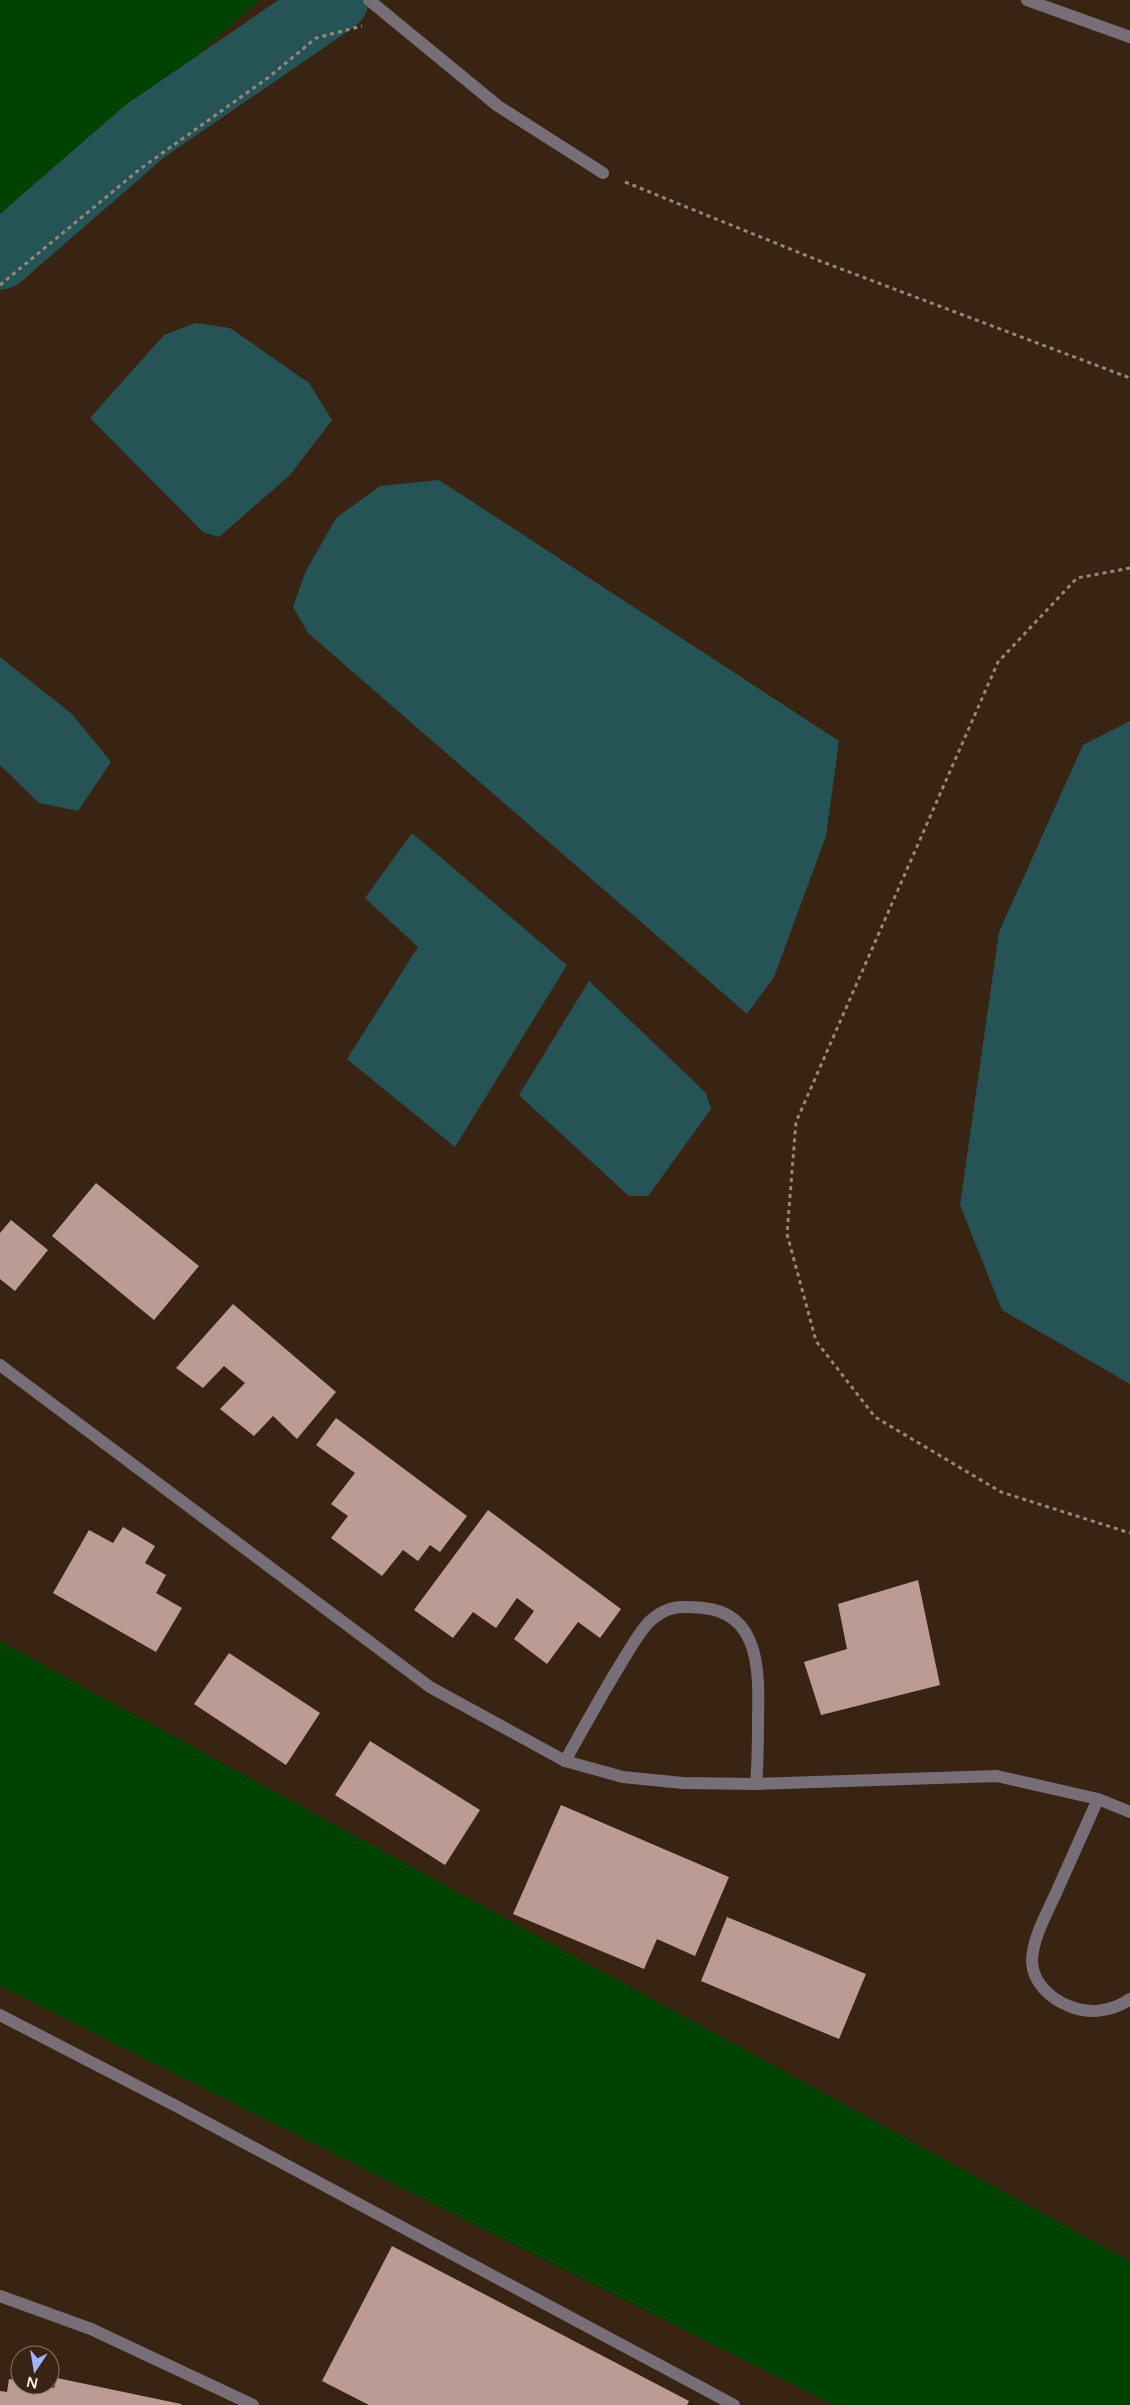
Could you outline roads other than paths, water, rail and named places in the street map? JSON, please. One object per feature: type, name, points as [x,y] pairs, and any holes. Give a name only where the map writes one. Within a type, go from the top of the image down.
[{"type":"street","points":[[369,0],[498,106],[603,173]]},
{"type":"street","points":[[1027,0],[1130,37]]},
{"type":"street","points":[[0,1365],[430,1687],[565,1761],[624,1777],[683,1783],[756,1784],[997,1776],[1098,1799],[1130,1812]]},
{"type":"street","points":[[565,1761],[633,1644],[650,1622],[670,1606],[718,1609],[739,1623],[750,1641],[756,1661],[759,1750],[756,1784]]},
{"type":"street","points":[[1098,1799],[1046,1915],[1034,1947],[1032,1962],[1038,1981],[1055,2000],[1073,2009],[1097,2011],[1118,2007],[1130,1999]]},
{"type":"street","points":[[0,2015],[185,2110],[734,2405]]},
{"type":"street","points":[[0,2296],[91,2329],[253,2405]]},
{"type":"water","points":[[195,323],[230,328],[309,383],[332,420],[290,475],[219,537],[203,532],[90,418],[164,335]]},
{"type":"water","points":[[439,480],[839,741],[826,836],[774,977],[747,1014],[308,633],[293,607],[305,573],[336,518],[380,486]]},
{"type":"water","points":[[0,657],[72,714],[111,762],[78,811],[39,803],[0,765]]},
{"type":"water","points":[[1130,721],[1130,1384],[1002,1310],[960,1205],[999,932],[1083,745]]},
{"type":"water","points":[[412,833],[567,965],[455,1147],[347,1059],[418,947],[365,898]]},
{"type":"water","points":[[589,981],[706,1093],[711,1109],[648,1196],[629,1196],[519,1095]]},
{"type":"waterway","points":[[0,257],[145,131],[336,0]]}]
